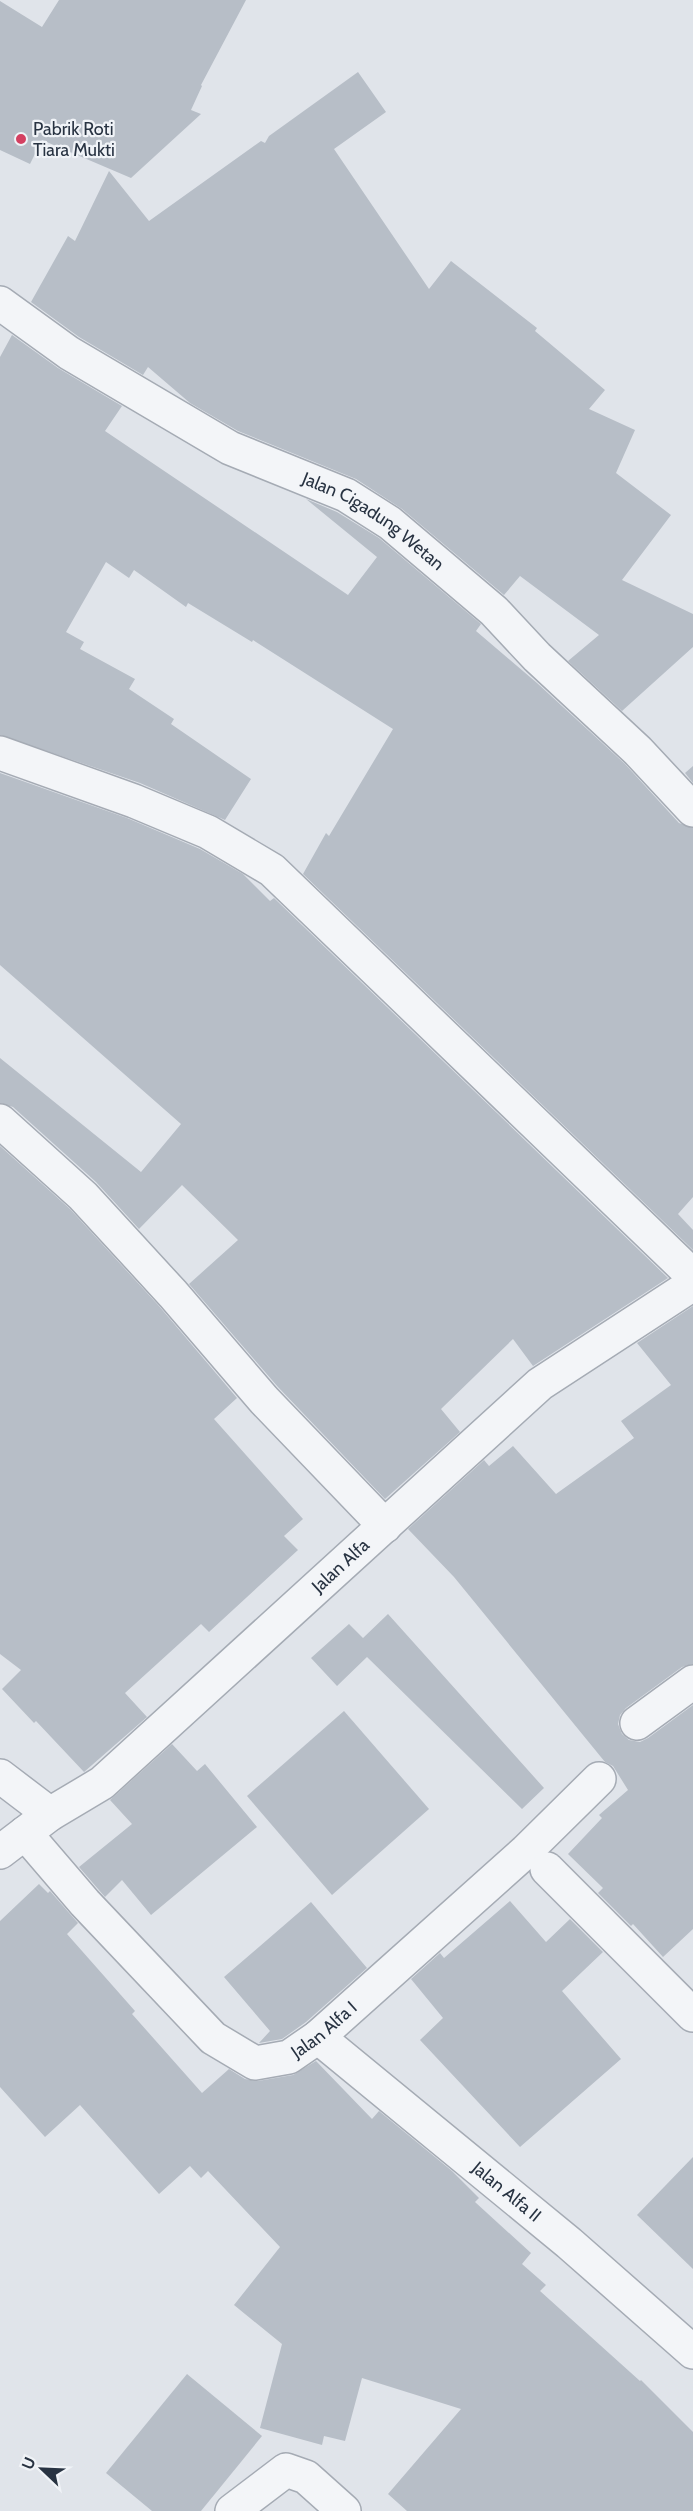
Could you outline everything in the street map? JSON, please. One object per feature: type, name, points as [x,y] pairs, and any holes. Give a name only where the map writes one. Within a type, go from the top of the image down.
[{"type":"street","name":"Jalan Cigadung Wetan","points":[[0,303],[69,353],[230,448],[346,495],[390,523],[494,611],[537,657],[638,751],[693,810]]},
{"type":"street","points":[[0,753],[134,801],[208,832],[272,870],[691,1282]]},
{"type":"street","points":[[0,1121],[83,1196],[173,1294],[264,1401],[386,1526]]},
{"type":"street","name":"Jalan Alfa","points":[[25,1833],[102,1784],[540,1384],[691,1282]]},
{"type":"street","points":[[637,1723],[693,1683]]},
{"type":"street","name":"Jalan Alfa I","points":[[0,1776],[25,1833],[85,1903],[213,2038],[255,2063],[288,2057],[318,2037],[526,1851],[599,1779]]},
{"type":"street","points":[[548,1869],[693,2015]]},
{"type":"street","name":"Jalan Alfa II","points":[[318,2037],[569,2243],[693,2352]]},
{"type":"street","points":[[232,2511],[285,2470],[306,2477],[344,2511]]},
{"type":"building","points":[[59,0],[246,0],[201,85],[191,110],[201,114],[131,178],[42,140],[30,164],[0,150],[0,1],[42,27]]},
{"type":"building","points":[[358,72],[386,112],[334,149],[429,289],[451,261],[537,328],[535,331],[605,390],[589,409],[635,430],[616,473],[671,515],[622,580],[693,614],[693,647],[622,711],[568,661],[599,635],[520,576],[504,595],[402,509],[356,479],[238,431],[190,403],[148,367],[143,375],[79,337],[31,302],[68,236],[75,241],[109,171],[149,221],[261,141],[265,143],[269,136]]},
{"type":"building","points":[[12,335],[58,368],[122,406],[105,431],[348,595],[377,557],[306,499],[337,512],[379,538],[481,624],[476,631],[537,683],[625,764],[679,823],[693,828],[693,1197],[678,1214],[693,1230],[693,1250],[303,874],[326,833],[329,836],[393,729],[253,640],[252,642],[188,603],[186,607],[134,570],[129,578],[106,562],[66,632],[84,642],[80,649],[135,679],[129,689],[174,719],[171,724],[251,779],[225,820],[140,783],[0,735],[0,357]]},
{"type":"building","points":[[693,766],[693,783],[685,773]]},
{"type":"building","points":[[0,773],[127,818],[200,849],[243,874],[270,901],[274,898],[668,1278],[533,1366],[513,1339],[441,1409],[460,1432],[385,1499],[278,1387],[189,1284],[238,1240],[182,1185],[139,1229],[96,1182],[13,1107],[0,1103],[0,1058],[141,1172],[181,1124],[0,965]]},
{"type":"building","points":[[0,1146],[70,1209],[159,1306],[237,1398],[214,1419],[303,1519],[284,1536],[298,1550],[209,1632],[201,1624],[125,1693],[147,1717],[84,1772],[2,1689],[21,1670],[0,1654]]},
{"type":"building","points":[[693,1306],[693,1664],[682,1667],[626,1708],[620,1715],[618,1724],[622,1734],[629,1740],[640,1742],[693,1705],[693,1929],[663,1957],[633,1924],[631,1926],[598,1893],[603,1888],[568,1854],[602,1818],[599,1815],[628,1790],[613,1766],[605,1762],[454,1577],[408,1529],[484,1460],[489,1466],[513,1446],[556,1494],[634,1438],[621,1421],[671,1385],[637,1343]]},
{"type":"building","points":[[388,1614],[544,1788],[522,1809],[367,1657],[337,1686],[311,1658],[349,1624],[363,1638]]},
{"type":"building","points":[[344,1711],[429,1809],[332,1895],[247,1796]]},
{"type":"building","points":[[172,1744],[197,1771],[205,1764],[257,1827],[151,1915],[122,1880],[105,1897],[79,1867],[132,1824],[110,1800]]},
{"type":"building","points":[[39,1884],[48,1893],[50,1891],[78,1923],[67,1934],[135,2011],[132,2014],[202,2093],[229,2069],[245,2079],[258,2081],[293,2075],[316,2061],[372,2119],[379,2111],[452,2171],[479,2198],[475,2202],[531,2253],[522,2264],[546,2285],[540,2291],[641,2380],[693,2432],[693,2511],[407,2511],[388,2494],[461,2409],[362,2378],[345,2441],[324,2436],[322,2445],[260,2428],[282,2344],[234,2305],[280,2247],[208,2171],[201,2178],[190,2166],[159,2194],[80,2105],[45,2137],[0,2087],[0,1921]]},
{"type":"building","points":[[510,1901],[546,1942],[570,1919],[603,1952],[562,1991],[621,2059],[520,2147],[420,2040],[443,2018],[411,1979],[440,1953],[444,1958]]},
{"type":"building","points":[[311,1902],[367,1968],[306,2022],[282,2039],[259,2043],[270,2031],[224,1977]]},
{"type":"building","points":[[693,2157],[693,2269],[637,2215]]},
{"type":"building","points":[[187,2374],[262,2436],[201,2511],[152,2511],[106,2473]]},
{"type":"place","name":"Pabrik Roti Tiara Mukti","points":[[21,139]]}]
